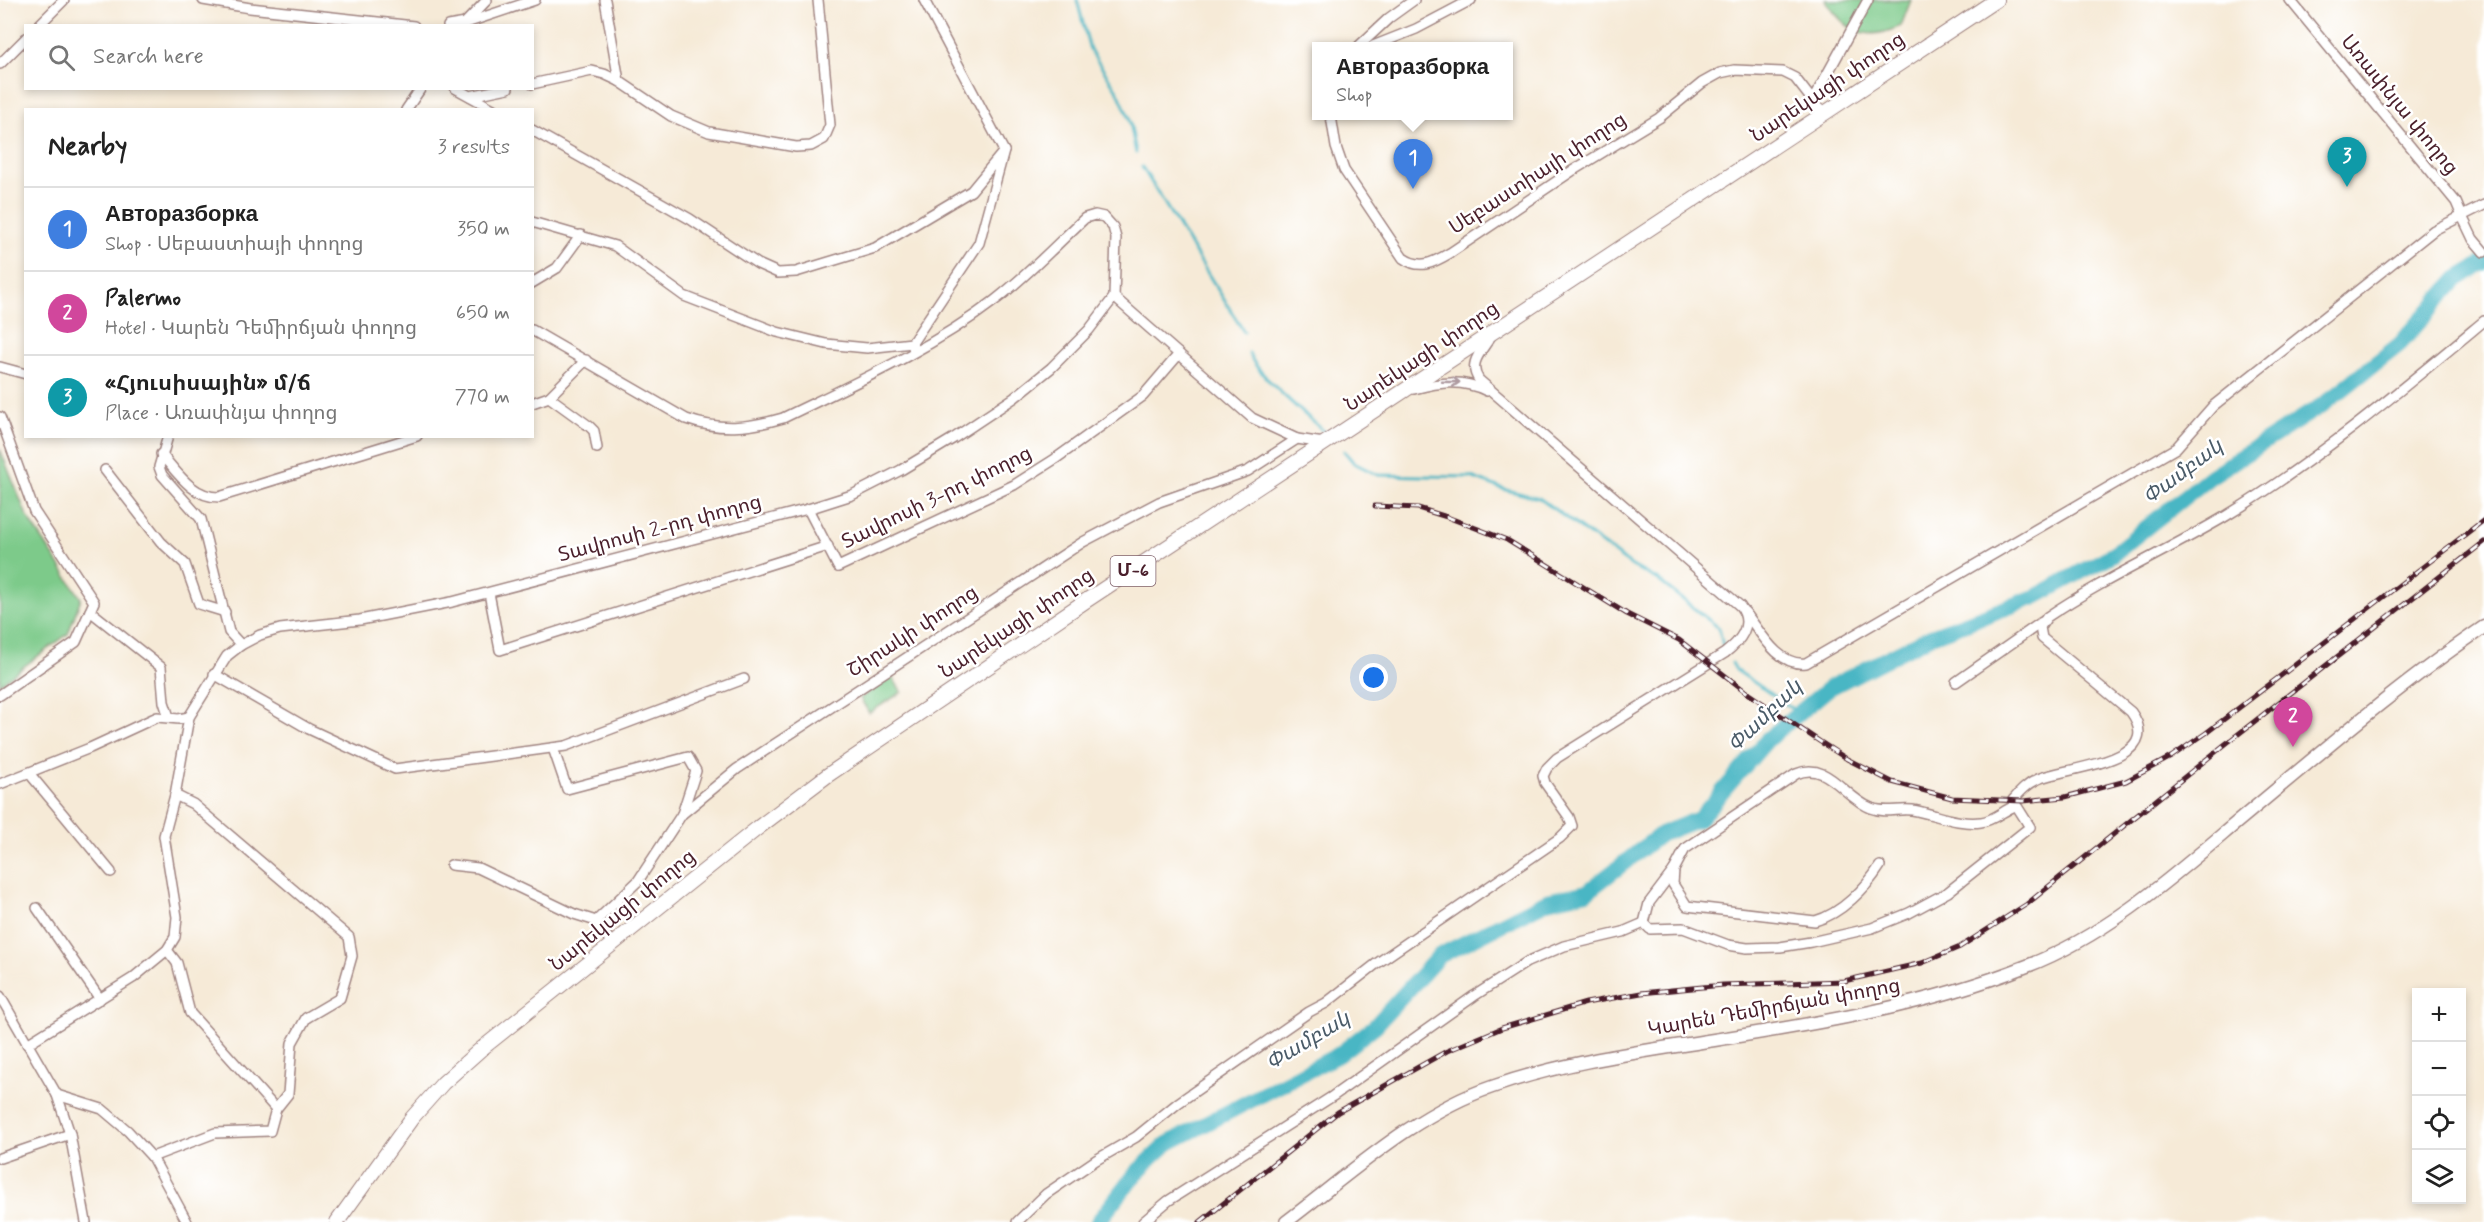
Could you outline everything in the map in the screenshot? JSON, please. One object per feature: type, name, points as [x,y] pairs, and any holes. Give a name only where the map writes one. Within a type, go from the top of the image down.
[{"type":"highway","name":"Նարեկացի փողոց","points":[[341,1220],[412,1118],[443,1083],[480,1050],[759,827],[828,775],[1078,606],[1328,443],[1995,0]]},
{"type":"main road","name":"Կարեն Դեմիրճյան փողոց","points":[[1286,1222],[1404,1133],[1452,1103],[1492,1086],[1554,1069],[1623,1054],[1885,1010],[1964,988],[2053,955],[2090,936],[2141,901],[2433,662],[2484,627]]},
{"type":"street","points":[[40,24],[64,0]]},
{"type":"street","points":[[203,0],[250,8],[396,24]]},
{"type":"street","points":[[464,24],[487,0]]},
{"type":"street","points":[[464,24],[535,0]]},
{"type":"street","points":[[605,0],[619,81]]},
{"type":"street","points":[[534,84],[592,72],[619,81],[671,116],[709,132],[796,147],[811,147],[824,139],[830,125],[818,0]]},
{"type":"street","points":[[913,347],[980,243],[1004,151],[924,0]]},
{"type":"street","points":[[1363,42],[1389,18],[1414,0]]},
{"type":"street","points":[[1383,42],[1416,29],[1471,0]]},
{"type":"street","points":[[1813,100],[1868,0]]},
{"type":"street","name":"Առափնյա փողոց","points":[[2290,0],[2456,202],[2473,238],[2484,252]]},
{"type":"street","points":[[0,64],[24,40]]},
{"type":"street","name":"Սեբաստիայի փողոց","points":[[1332,120],[1336,147],[1344,170],[1403,258],[1417,265],[1427,265],[1450,253],[1572,171],[1659,118],[1702,83],[1720,73],[1734,70],[1783,72],[1795,78],[1823,114]]},
{"type":"street","points":[[407,108],[420,90]]},
{"type":"street","points":[[459,90],[491,108]]},
{"type":"street","points":[[470,96],[498,90]]},
{"type":"street","points":[[534,131],[690,219],[758,264],[778,273],[796,272],[875,248],[971,191],[1004,151]]},
{"type":"street","points":[[1492,334],[1475,359],[1473,367],[1479,380],[1743,610],[1779,655],[1796,665],[1806,663],[2176,447],[2213,406],[2434,230],[2484,205]]},
{"type":"street","points":[[534,331],[686,419],[706,426],[730,428],[758,425],[783,418],[913,347],[937,339],[993,302],[1030,272],[1085,218],[1095,215],[1104,217],[1113,226],[1116,238],[1114,297],[1252,418],[1297,439],[1328,443]]},
{"type":"street","points":[[534,223],[615,246],[684,296],[777,332],[826,344],[867,348],[913,347]]},
{"type":"street","points":[[534,282],[557,268],[581,235]]},
{"type":"street","name":"Տավրոսի 2-րդ փողոց","points":[[167,950],[175,937],[177,917],[164,836],[175,795],[189,717],[227,656],[241,645],[260,635],[280,629],[370,618],[489,593],[808,509],[852,495],[901,470],[1014,398],[1051,368],[1089,330],[1114,297]]},
{"type":"street","points":[[1956,682],[2057,610],[2227,515],[2299,466],[2368,417],[2484,321]]},
{"type":"street","name":"Տավրոսի 3-րդ փողոց","points":[[808,509],[838,567],[1014,485],[1055,459],[1143,396],[1179,354]]},
{"type":"street","points":[[534,402],[549,397],[586,360]]},
{"type":"street","points":[[0,367],[24,373]]},
{"type":"street","points":[[1406,391],[1440,382],[1458,382],[1495,395]]},
{"type":"street","points":[[549,397],[590,426],[594,431],[597,448]]},
{"type":"street","points":[[0,417],[34,511],[93,602],[76,642],[0,695]]},
{"type":"street","points":[[167,438],[159,467],[162,475],[201,519],[229,632],[241,645]]},
{"type":"street","points":[[161,454],[193,490],[208,497],[219,497],[411,438]]},
{"type":"street","name":"Շիրակի փողոց","points":[[596,921],[638,880],[682,814],[737,769],[1083,542],[1159,502],[1248,471],[1297,439]]},
{"type":"street","points":[[105,470],[161,542],[185,564],[199,604],[225,612]]},
{"type":"street","name":"Տավրոսի 3-րդ փողոց","points":[[489,593],[500,650],[828,546]]},
{"type":"street","points":[[1017,1222],[1046,1194],[1096,1160],[1136,1137],[1178,1103],[1309,1012],[1326,1003],[1376,964],[1560,838],[1572,826],[1569,817],[1545,783],[1543,776],[1547,768],[1557,758],[1725,653],[1740,641],[1746,626],[1743,610]]},
{"type":"street","points":[[90,611],[161,667],[164,702],[169,717]]},
{"type":"street","points":[[1644,923],[1650,929],[1683,928],[1728,945],[1747,948],[1780,947],[1872,928],[1909,913],[1948,892],[2030,827],[2013,800],[2032,782],[2120,757],[2132,747],[2140,733],[2136,718],[2131,712],[2046,643],[2040,633],[2042,622]]},
{"type":"street","points":[[214,674],[309,729],[395,769],[566,746],[744,679]]},
{"type":"street","points":[[0,784],[157,717],[179,719],[189,717]]},
{"type":"street","points":[[553,748],[567,789],[688,757],[696,771],[682,814]]},
{"type":"street","points":[[1644,923],[1649,903],[1674,870],[1685,849],[1806,769],[1823,773],[1863,805],[1887,812],[1910,810],[1948,819],[1982,822],[2015,806]]},
{"type":"street","points":[[29,773],[111,872]]},
{"type":"street","points":[[152,1157],[215,1132],[270,1131],[276,1109],[288,1094],[292,1043],[306,1018],[340,998],[352,956],[349,937],[193,804],[175,795]]},
{"type":"street","points":[[451,865],[478,868],[574,914],[596,921],[613,945]]},
{"type":"street","points":[[1674,870],[1673,884],[1687,906],[1815,921],[1827,918],[1851,898],[1871,880],[1880,866]]},
{"type":"street","points":[[37,908],[100,999]]},
{"type":"street","points":[[1143,1222],[1168,1201],[1333,1096],[1474,996],[1527,962],[1564,946],[1623,932],[1644,923]]},
{"type":"street","points":[[27,1044],[133,978],[167,950],[177,963],[190,1013],[276,1109]]},
{"type":"street","points":[[0,996],[57,1095],[70,1134],[86,1222]]},
{"type":"street","points":[[57,1095],[102,1109],[128,1131],[152,1157],[187,1222]]},
{"type":"street","points":[[0,1158],[70,1134]]},
{"type":"green space","points":[[1825,0],[1911,0],[1901,26],[1877,34],[1866,34],[1849,27]]},
{"type":"green space","points":[[0,449],[27,516],[81,598],[68,634],[0,684]]},
{"type":"green space","points":[[892,677],[902,692],[869,713],[860,698]]},
{"type":"waterway","points":[[1077,0],[1090,50],[1118,92],[1129,117],[1136,153]]},
{"type":"waterway","points":[[1142,167],[1244,332]]},
{"type":"waterway","name":"Փամբակ","points":[[1098,1222],[1138,1171],[1167,1144],[1338,1055],[1375,1026],[1439,956],[1547,901],[1587,892],[1661,834],[1699,819],[1768,739],[1829,688],[1931,636],[2035,597],[2112,555],[2211,476],[2324,404],[2400,344],[2457,279],[2484,263]]},
{"type":"waterway","points":[[1249,353],[1272,384],[1328,435]]},
{"type":"waterway","points":[[1344,451],[1354,463],[1378,475],[1471,477],[1506,490],[1539,498],[1632,566],[1658,580],[1719,628],[1723,646]]},
{"type":"waterway","points":[[1732,663],[1736,670],[1799,713]]},
{"type":"railway","points":[[1375,506],[1418,508],[1507,540],[1627,614],[1679,640],[1749,694],[1819,741],[1847,759],[1892,782],[1952,798],[2023,801],[2065,797],[2126,781],[2171,757],[2206,733],[2484,520]]},
{"type":"railway","points":[[1200,1222],[1338,1112],[1447,1051],[1502,1028],[1586,1003],[1641,993],[1723,985],[1844,981],[1922,963],[1960,947],[2027,904],[2223,746],[2484,542]]},
{"type":"place","name":"«Հյուսիսային» մ/ճ","points":[[2347,187]]},
{"type":"place","name":"Авторазборка","points":[[1413,189]]},
{"type":"place","name":"Palermo","points":[[2293,747]]}]
